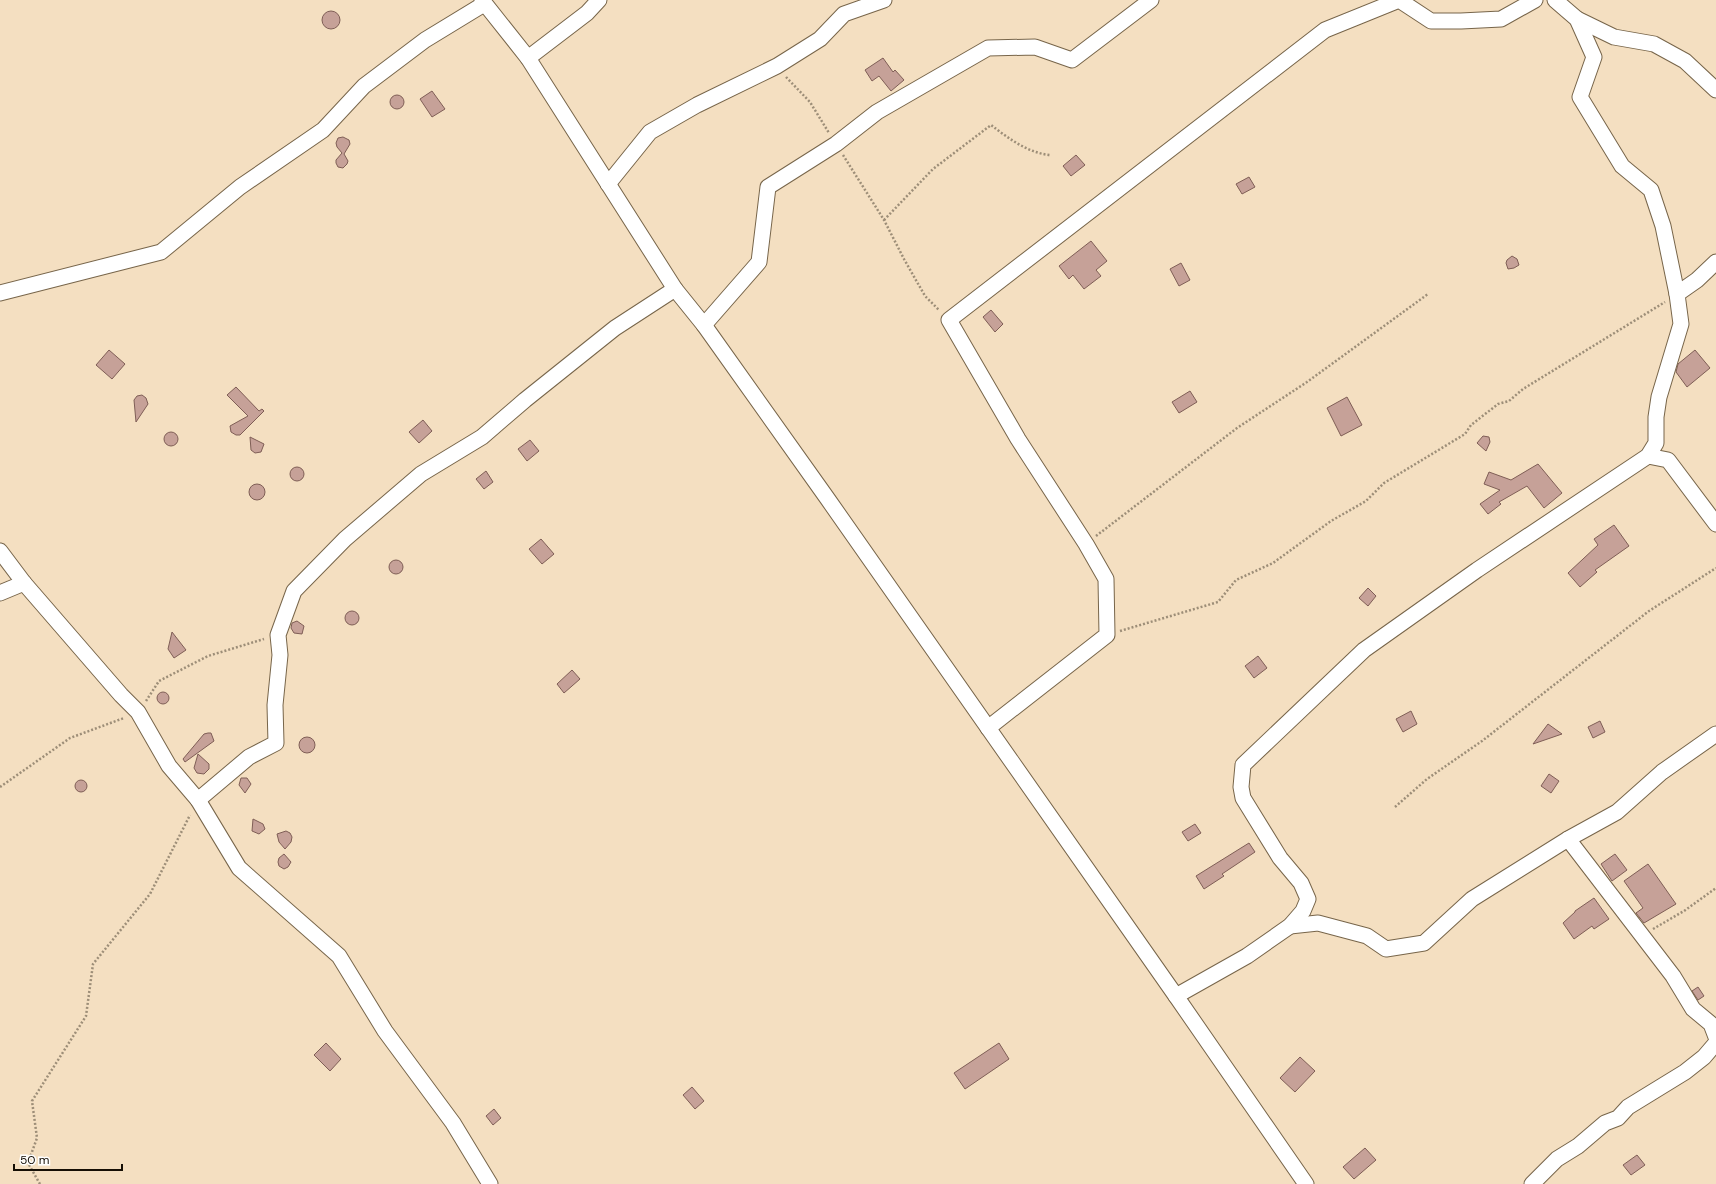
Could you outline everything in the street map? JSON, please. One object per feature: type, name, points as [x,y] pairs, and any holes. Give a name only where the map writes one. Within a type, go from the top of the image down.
[{"type":"street","points":[[528,58],[587,13],[599,0]]},
{"type":"street","points":[[608,184],[650,132],[697,105],[777,66],[820,39],[844,14],[884,0]]},
{"type":"street","points":[[704,325],[759,262],[768,187],[836,144],[876,112],[988,48],[1035,47],[1072,60],[1152,0]]},
{"type":"street","points":[[988,728],[1107,635],[1106,579],[1086,544],[1018,439],[949,320],[1324,30],[1399,0],[1431,21],[1461,21],[1501,19],[1535,0]]},
{"type":"street","points":[[1555,0],[1577,19],[1614,37],[1654,44],[1685,61],[1716,90]]},
{"type":"street","points":[[0,293],[161,252],[240,187],[323,130],[364,86],[425,40],[483,2],[528,58],[675,289],[704,325],[1176,996],[1306,1184]]},
{"type":"street","points":[[1176,996],[1247,956],[1290,926],[1303,911],[1308,900],[1301,883],[1280,858],[1243,798],[1243,765],[1364,650],[1477,570],[1648,456],[1656,443],[1656,417],[1659,397],[1680,324],[1677,294],[1663,226],[1651,190],[1622,166],[1580,96],[1594,57],[1577,19]]},
{"type":"street","points":[[1677,294],[1697,280],[1716,262]]},
{"type":"street","points":[[198,800],[249,757],[276,743],[275,705],[280,655],[278,635],[294,591],[345,540],[421,474],[482,437],[524,400],[616,328],[675,289]]},
{"type":"street","points":[[1648,456],[1668,460],[1716,524]]},
{"type":"street","points":[[0,551],[24,583],[121,695],[138,712],[169,766],[198,800],[238,868],[339,956],[385,1031],[453,1123],[490,1184]]},
{"type":"street","points":[[0,593],[24,583]]},
{"type":"street","points":[[1290,926],[1318,923],[1367,936],[1386,949],[1424,943],[1472,900],[1568,839],[1618,812],[1662,772],[1716,734]]},
{"type":"street","points":[[1568,839],[1673,976],[1693,1009],[1711,1024],[1716,1037]]},
{"type":"street","points":[[1532,1184],[1557,1159],[1578,1146],[1605,1123],[1618,1118],[1628,1107],[1645,1098],[1684,1072],[1704,1057],[1716,1043]]},
{"type":"path","points":[[784,75],[810,102],[884,220],[925,296],[949,320]]},
{"type":"path","points":[[884,220],[933,169],[991,125],[1011,141],[1042,154],[1050,155]]},
{"type":"path","points":[[1086,544],[1237,428],[1307,382],[1428,294]]},
{"type":"path","points":[[1107,635],[1218,602],[1236,580],[1273,563],[1330,521],[1366,501],[1384,484],[1465,434],[1471,425],[1498,404],[1509,401],[1523,389],[1677,294]]},
{"type":"path","points":[[1394,807],[1426,779],[1482,741],[1649,611],[1716,568]]},
{"type":"path","points":[[40,1184],[28,1163],[38,1138],[32,1101],[86,1016],[93,964],[150,894],[198,800]]},
{"type":"path","points":[[1641,936],[1684,911],[1716,888]]},
{"type":"building","points":[[331,11],[337,14],[340,20],[337,26],[331,29],[325,26],[322,20],[325,14]]},
{"type":"building","points":[[883,58],[893,72],[895,70],[904,80],[891,91],[879,76],[872,81],[865,70]]},
{"type":"building","points":[[432,91],[445,109],[432,117],[420,99]]},
{"type":"building","points":[[394,95],[400,95],[404,99],[404,105],[400,109],[394,109],[390,105],[390,99]]},
{"type":"building","points":[[343,137],[349,140],[350,144],[344,154],[348,161],[343,168],[338,167],[336,163],[336,160],[342,153],[337,147],[336,143],[338,138]]},
{"type":"building","points":[[1076,155],[1085,165],[1071,176],[1063,166]]},
{"type":"building","points":[[1249,177],[1255,187],[1242,194],[1236,184]]},
{"type":"building","points":[[1091,241],[1107,261],[1096,270],[1101,276],[1084,289],[1073,275],[1069,279],[1059,266]]},
{"type":"building","points":[[1512,256],[1517,259],[1519,265],[1508,269],[1506,263]]},
{"type":"building","points":[[1181,263],[1190,280],[1179,286],[1170,269]]},
{"type":"building","points":[[991,310],[1003,324],[995,332],[983,317]]},
{"type":"building","points":[[109,350],[125,364],[112,379],[96,365]]},
{"type":"building","points":[[1695,350],[1710,368],[1687,387],[1676,372],[1678,364]]},
{"type":"building","points":[[236,387],[259,411],[262,409],[264,411],[240,435],[236,435],[231,432],[230,426],[248,416],[227,395]]},
{"type":"building","points":[[1190,391],[1197,402],[1179,413],[1172,402]]},
{"type":"building","points":[[142,395],[146,398],[148,404],[136,422],[134,400],[137,396]]},
{"type":"building","points":[[1347,397],[1362,425],[1341,436],[1327,408]]},
{"type":"building","points":[[423,420],[432,431],[419,443],[409,432]]},
{"type":"building","points":[[171,432],[176,434],[178,439],[176,444],[171,446],[166,444],[164,439],[166,434]]},
{"type":"building","points":[[1483,436],[1489,437],[1490,442],[1486,451],[1477,443]]},
{"type":"building","points":[[250,437],[264,444],[261,452],[255,453],[251,450]]},
{"type":"building","points":[[530,440],[539,451],[527,461],[518,449]]},
{"type":"building","points":[[1538,464],[1562,493],[1544,508],[1527,486],[1499,502],[1501,504],[1488,514],[1480,504],[1500,490],[1484,484],[1489,472],[1511,480]]},
{"type":"building","points":[[294,467],[300,467],[304,471],[304,477],[300,481],[294,481],[290,477],[290,471]]},
{"type":"building","points":[[486,471],[493,482],[484,489],[476,479]]},
{"type":"building","points":[[257,484],[263,486],[265,492],[263,498],[257,500],[251,498],[249,492],[251,486]]},
{"type":"building","points":[[1614,525],[1629,546],[1595,570],[1597,572],[1580,587],[1568,573],[1598,545],[1594,539]]},
{"type":"building","points":[[541,539],[554,554],[542,564],[529,549]]},
{"type":"building","points":[[393,560],[399,560],[403,564],[403,570],[399,574],[393,574],[389,570],[389,564]]},
{"type":"building","points":[[1368,588],[1376,596],[1368,606],[1359,598]]},
{"type":"building","points":[[349,611],[355,611],[359,615],[359,621],[355,625],[349,625],[345,621],[345,615]]},
{"type":"building","points":[[297,621],[304,626],[302,634],[294,633],[291,628],[292,623]]},
{"type":"building","points":[[172,632],[186,650],[174,658],[168,649]]},
{"type":"building","points":[[1258,656],[1267,668],[1254,678],[1245,666]]},
{"type":"building","points":[[572,670],[580,679],[564,693],[557,684]]},
{"type":"building","points":[[165,692],[168,693],[168,703],[161,704],[158,703],[157,696],[158,693]]},
{"type":"building","points":[[1411,711],[1417,724],[1403,732],[1396,719]]},
{"type":"building","points":[[1600,721],[1605,732],[1593,738],[1588,727]]},
{"type":"building","points":[[1548,724],[1562,734],[1533,744]]},
{"type":"building","points":[[211,733],[214,741],[185,762],[183,759],[204,734]]},
{"type":"building","points":[[307,737],[314,742],[315,745],[310,752],[307,753],[300,748],[299,745],[304,738]]},
{"type":"building","points":[[198,754],[209,764],[209,769],[204,774],[197,773],[194,768]]},
{"type":"building","points":[[1549,774],[1559,781],[1551,793],[1541,786]]},
{"type":"building","points":[[241,778],[247,778],[251,784],[245,793],[239,785]]},
{"type":"building","points":[[79,780],[83,780],[87,786],[83,792],[79,792],[75,788],[75,784]]},
{"type":"building","points":[[253,819],[263,824],[265,829],[259,834],[252,831]]},
{"type":"building","points":[[1195,824],[1201,833],[1188,841],[1182,832]]},
{"type":"building","points":[[286,831],[290,833],[292,837],[291,842],[285,849],[279,842],[277,834]]},
{"type":"building","points":[[1249,843],[1255,852],[1222,874],[1224,876],[1204,889],[1196,876]]},
{"type":"building","points":[[284,854],[291,862],[288,867],[284,869],[279,866],[278,862],[279,858]]},
{"type":"building","points":[[1615,854],[1627,870],[1612,881],[1601,864]]},
{"type":"building","points":[[1648,864],[1676,904],[1644,923],[1636,913],[1643,908],[1624,881]]},
{"type":"building","points":[[1594,898],[1609,919],[1594,929],[1592,926],[1574,939],[1563,923],[1575,911]]},
{"type":"building","points":[[1698,987],[1704,996],[1698,1000],[1692,991]]},
{"type":"building","points":[[326,1043],[341,1059],[330,1071],[314,1055]]},
{"type":"building","points":[[999,1043],[1009,1059],[965,1089],[954,1073]]},
{"type":"building","points":[[1300,1057],[1315,1071],[1295,1092],[1280,1078]]},
{"type":"building","points":[[692,1087],[704,1101],[695,1109],[683,1095]]},
{"type":"building","points":[[494,1109],[501,1118],[493,1125],[486,1116]]},
{"type":"building","points":[[1365,1148],[1376,1160],[1354,1179],[1343,1167]]},
{"type":"building","points":[[1637,1155],[1645,1165],[1631,1175],[1623,1165]]}]
